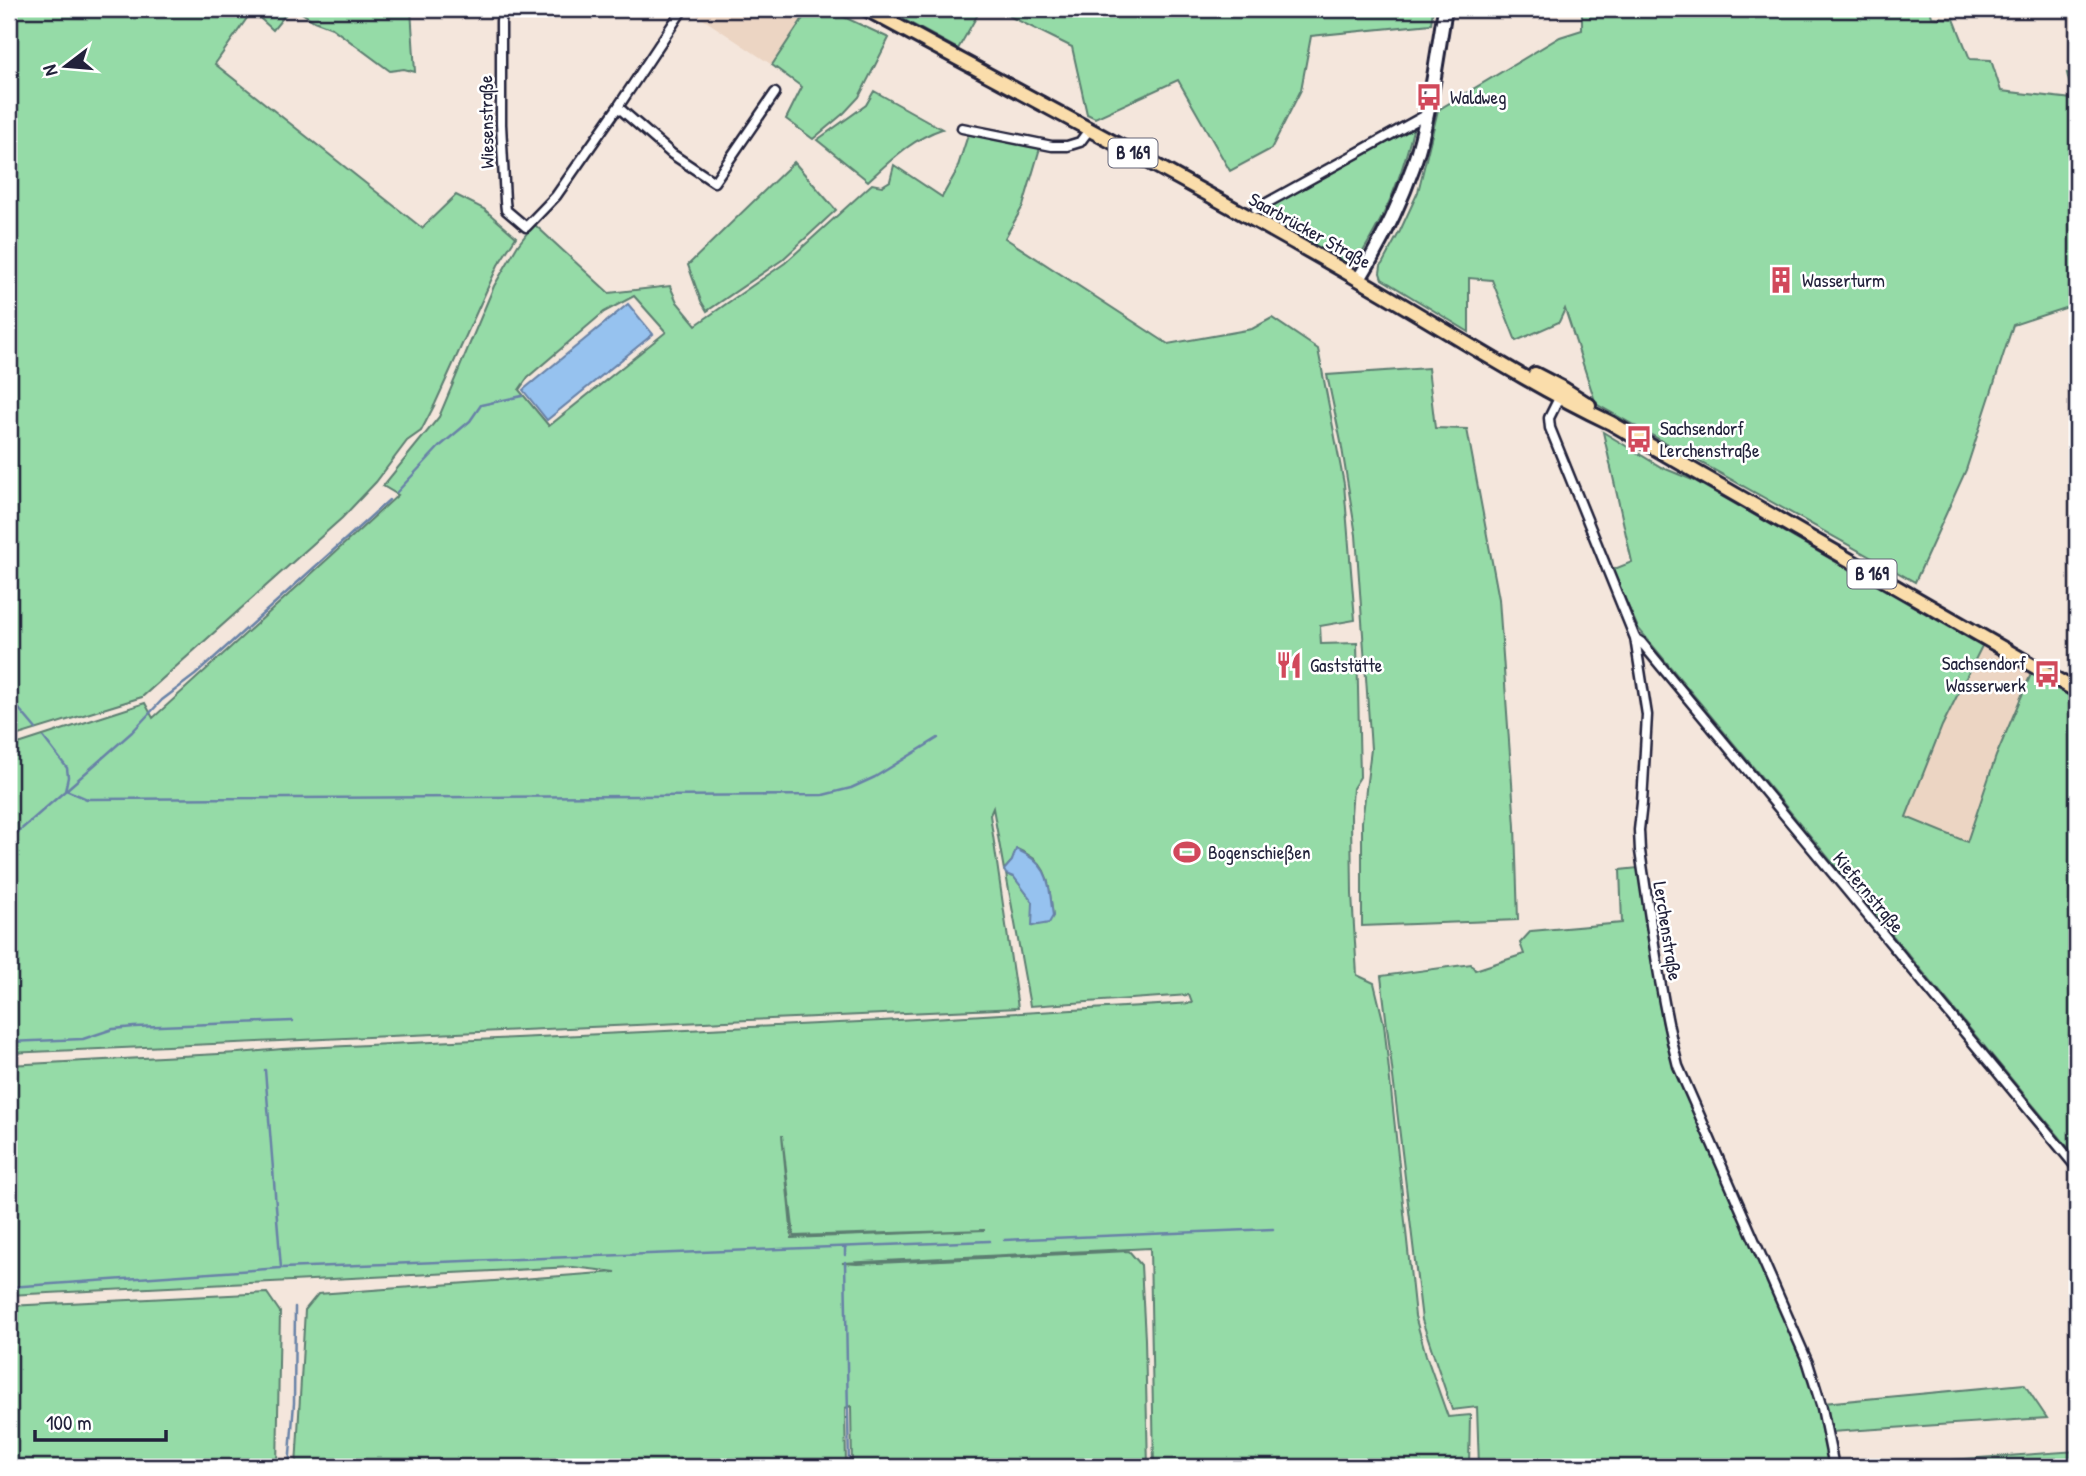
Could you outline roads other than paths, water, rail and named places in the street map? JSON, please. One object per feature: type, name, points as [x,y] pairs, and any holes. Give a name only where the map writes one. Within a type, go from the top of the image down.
[{"type":"main road","name":"Saarbrücker Straße","points":[[866,9],[1359,279],[1510,368],[1533,373],[1562,393],[1595,409],[1611,423],[2077,691]]},
{"type":"main road","points":[[1359,279],[1396,208],[1413,166],[1426,116],[1445,9]]},
{"type":"street","name":"Wiesenstraße","points":[[504,9],[501,22],[501,124],[505,201],[506,210],[526,227],[556,196],[618,107]]},
{"type":"street","points":[[684,9],[618,107],[672,154],[714,182],[775,93]]},
{"type":"street","points":[[1256,209],[1426,116]]},
{"type":"street","points":[[962,128],[1060,146],[1080,142],[1089,130]]},
{"type":"street","name":"Lerchenstraße","points":[[1562,393],[1549,418],[1550,428],[1635,638],[1647,715],[1640,851],[1663,1002],[1678,1066],[1808,1363],[1822,1408],[1834,1467]]},
{"type":"street","name":"Kiefernstraße","points":[[1635,638],[2077,1168]]},
{"type":"water","points":[[628,304],[653,334],[547,420],[523,390]]},
{"type":"water","points":[[1016,849],[1036,861],[1046,876],[1053,916],[1049,923],[1032,926],[1033,902],[1014,877],[1006,874],[1004,870],[1012,861]]},
{"type":"waterway","points":[[397,492],[439,447],[470,421],[481,405],[522,396]]},
{"type":"waterway","points":[[65,791],[132,732],[162,700],[195,675],[389,500]]},
{"type":"waterway","points":[[9,697],[36,729]]},
{"type":"waterway","points":[[9,840],[65,791],[67,768],[44,738]]},
{"type":"waterway","points":[[66,790],[87,799],[823,795],[851,788],[875,777],[938,738]]},
{"type":"waterway","points":[[9,1042],[83,1039],[113,1029],[134,1027],[293,1021]]},
{"type":"waterway","points":[[265,1070],[281,1268]]},
{"type":"waterway","points":[[1004,1240],[1273,1229]]},
{"type":"waterway","points":[[9,1287],[281,1268],[990,1241]]},
{"type":"waterway","points":[[845,1247],[845,1255]]},
{"type":"waterway","points":[[845,1262],[849,1467]]},
{"type":"waterway","points":[[289,1467],[294,1403],[295,1307]]},
{"type":"place","name":"Waldweg","points":[[1429,97]]},
{"type":"place","name":"Wasserturm","points":[[1781,280]]},
{"type":"place","name":"Sachsendorf Lerchenstraße","points":[[1639,439]]},
{"type":"place","name":"Gaststätte","points":[[1289,665]]},
{"type":"place","name":"Sachsendorf Wasserwerk","points":[[2047,674]]},
{"type":"place","name":"Bogenschießen","points":[[1187,852]]}]
